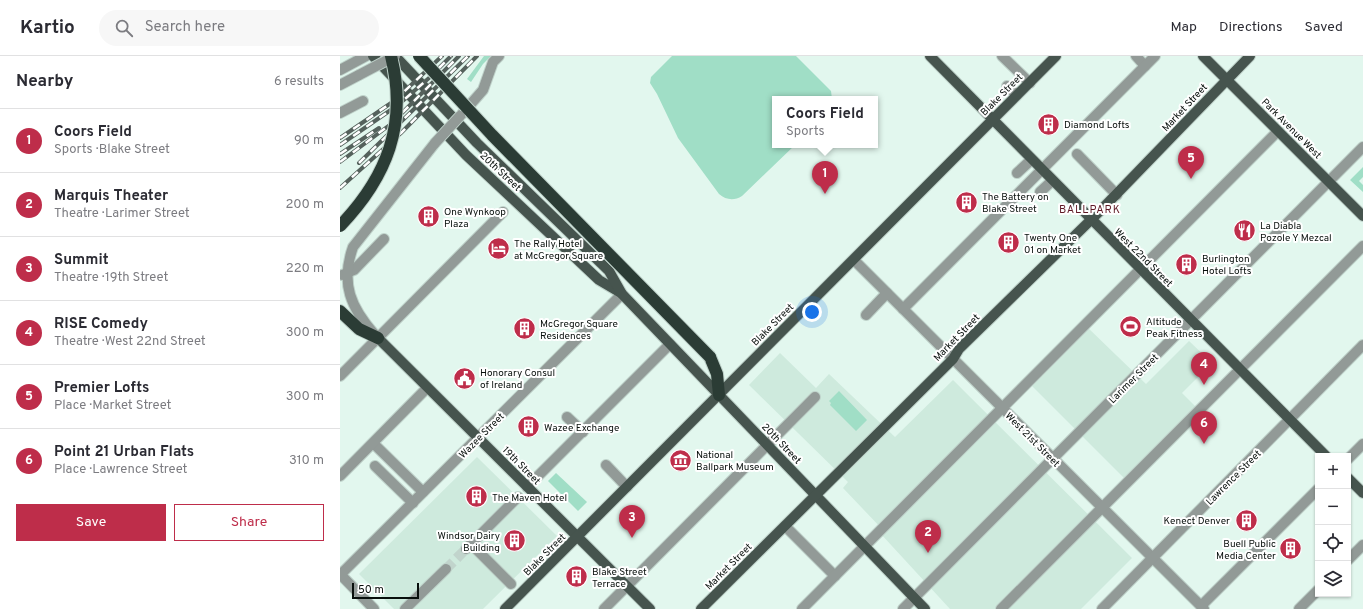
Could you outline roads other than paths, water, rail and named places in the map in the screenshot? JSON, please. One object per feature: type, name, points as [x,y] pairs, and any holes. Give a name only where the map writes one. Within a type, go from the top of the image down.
[{"type":"highway","points":[[340,226],[358,206],[374,184],[390,150],[397,102],[391,56]]},
{"type":"highway","points":[[419,56],[492,135],[710,357],[717,374],[719,395]]},
{"type":"highway","points":[[340,312],[359,329],[378,338]]},
{"type":"main road","name":"20th Street","points":[[373,56],[466,155],[599,280],[622,294]]},
{"type":"main road","name":"20th Street","points":[[395,56],[477,143],[609,271],[622,294],[925,609]]},
{"type":"main road","name":"West 22nd Street","points":[[930,56],[1091,221],[1323,453]]},
{"type":"main road","name":"Blake Street","points":[[505,609],[1056,56]]},
{"type":"main road","name":"Park Avenue West","points":[[1203,56],[1363,216]]},
{"type":"main road","name":"Market Street","points":[[702,609],[953,359],[959,349],[1117,195],[1250,56]]},
{"type":"main road","name":"19th Street","points":[[378,338],[650,609]]},
{"type":"main road","points":[[1351,481],[1363,493]]},
{"type":"street","points":[[340,70],[366,56]]},
{"type":"street","points":[[340,85],[395,56]]},
{"type":"street","points":[[378,338],[352,311],[347,302],[342,285],[344,263],[351,250],[435,143],[483,90],[493,62],[499,56]]},
{"type":"street","points":[[1002,56],[1030,83]]},
{"type":"street","points":[[1136,56],[1146,66]]},
{"type":"street","points":[[903,309],[1155,56]]},
{"type":"street","points":[[1007,86],[1017,95]]},
{"type":"street","points":[[340,113],[363,101]]},
{"type":"street","points":[[802,609],[1278,131]]},
{"type":"street","name":"Larimer Street","points":[[903,609],[1363,147]]},
{"type":"street","points":[[1077,154],[1117,195]]},
{"type":"street","points":[[1017,173],[1031,160]]},
{"type":"street","points":[[1040,192],[1052,181]]},
{"type":"street","points":[[340,376],[503,212]]},
{"type":"street","points":[[342,275],[354,270],[384,239]]},
{"type":"street","points":[[1001,609],[1363,246]]},
{"type":"street","name":"West 21st Street","points":[[854,260],[1202,608]]},
{"type":"street","points":[[866,315],[887,293]]},
{"type":"street","name":"Wazee Street","points":[[340,576],[622,294]]},
{"type":"street","points":[[527,487],[670,344]]},
{"type":"street","name":"Lawrence Street","points":[[1102,609],[1363,345]]},
{"type":"street","points":[[340,476],[427,388]]},
{"type":"street","points":[[604,609],[815,397]]},
{"type":"street","points":[[567,417],[583,432]]},
{"type":"street","points":[[1351,456],[1363,444]]},
{"type":"street","points":[[376,446],[423,492]]},
{"type":"street","points":[[606,465],[627,486]]},
{"type":"street","points":[[375,466],[413,503]]},
{"type":"street","points":[[1202,608],[1315,492]]},
{"type":"street","points":[[510,584],[468,547],[518,497]]},
{"type":"street","points":[[785,526],[835,576]]},
{"type":"street","points":[[1351,557],[1363,545]]},
{"type":"street","points":[[405,609],[446,569]]},
{"type":"street","points":[[340,576],[366,609]]},
{"type":"street","points":[[340,576],[374,609]]},
{"type":"street","points":[[1299,609],[1315,593]]},
{"type":"tunnel","points":[[446,569],[466,549]]},
{"type":"railway","points":[[340,138],[394,101],[442,56]]},
{"type":"railway","points":[[439,68],[451,56]]},
{"type":"railway","points":[[340,162],[391,124],[459,56]]},
{"type":"railway","points":[[359,163],[468,56]]},
{"type":"railway","points":[[340,188],[401,133],[477,56]]},
{"type":"railway","points":[[340,145],[398,105],[429,78]]},
{"type":"railway","points":[[340,154],[379,128]]},
{"type":"place","name":"Diamond Lofts","points":[[1048,124]]},
{"type":"place","name":"Premier Lofts","points":[[1191,179]]},
{"type":"place","name":"Coors Field","points":[[825,194]]},
{"type":"place","name":"The Battery on Blake Street","points":[[967,202]]},
{"type":"place","name":"One Wynkoop Plaza","points":[[428,217]]},
{"type":"place","name":"La Diabla Pozole Y Mezcal","points":[[1245,231]]},
{"type":"place","name":"Twenty One 01 on Market","points":[[1009,243]]},
{"type":"place","name":"The Rally Hotel at McGregor Square","points":[[498,249]]},
{"type":"place","name":"Burlington Hotel Lofts","points":[[1186,264]]},
{"type":"place","name":"Altitude Peak Fitness","points":[[1131,327]]},
{"type":"place","name":"McGregor Square Residences","points":[[525,329]]},
{"type":"place","name":"Honorary Consul of Ireland","points":[[464,378]]},
{"type":"place","name":"RISE Comedy","points":[[1204,385]]},
{"type":"place","name":"Wazee Exchange","points":[[529,427]]},
{"type":"place","name":"Point 21 Urban Flats","points":[[1204,444]]},
{"type":"place","name":"National Ballpark Museum","points":[[681,460]]},
{"type":"place","name":"The Maven Hotel","points":[[476,497]]},
{"type":"place","name":"Kenect Denver","points":[[1246,520]]},
{"type":"place","name":"Summit","points":[[632,538]]},
{"type":"place","name":"Windsor Dairy Building","points":[[515,541]]},
{"type":"place","name":"Buell Public Media Center","points":[[1291,549]]},
{"type":"place","name":"Marquis Theater","points":[[928,553]]},
{"type":"place","name":"Blake Street Terrace","points":[[577,577]]},
{"type":"district","name":"BALLPARK","points":[[1090,209]]}]
